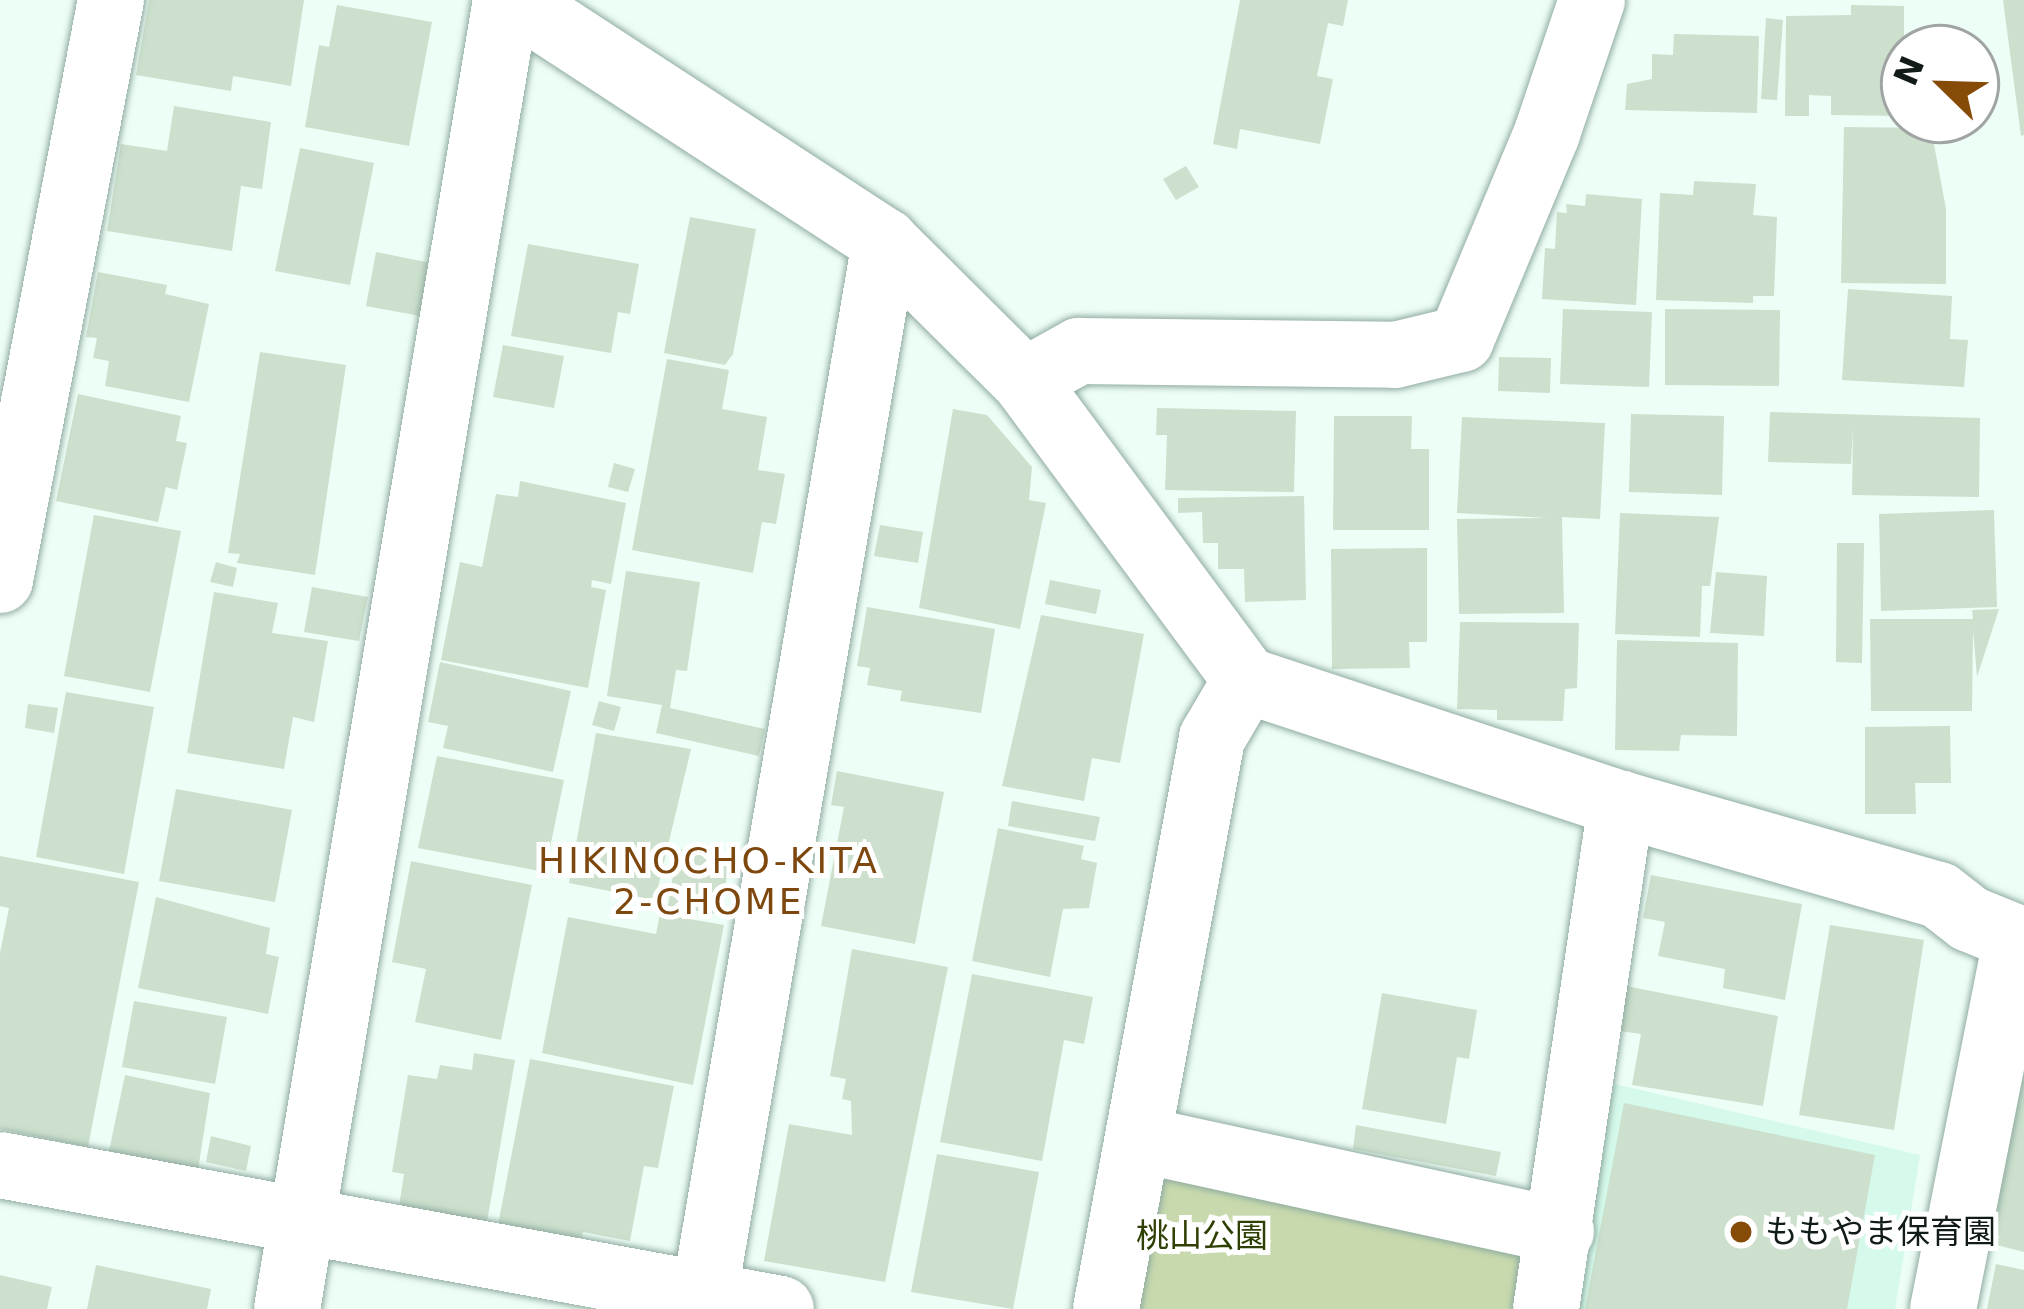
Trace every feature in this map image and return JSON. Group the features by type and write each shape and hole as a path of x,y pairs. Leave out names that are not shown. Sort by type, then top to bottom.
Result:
{"street":[{"path":"0,580 111,0"},
{"path":"287,1309 510,0 885,242 1025,381 1246,680 1622,804 1939,895 2021,945 1943,1309"},
{"path":"1025,381 1079,351 1395,355 1461,339 1592,0"},
{"path":"704,1299 885,242"},
{"path":"1106,1309 1212,738 1246,680"},
{"path":"1546,1309 1622,804"},
{"path":"1138,1139 1561,1231"},
{"path":"0,1165 704,1299 781,1309"}],"shaded area":[{"name":"ももやま保育園","path":"1602,1081 1920,1155 1895,1309 1560,1309"}],"green space":[{"name":"桃山公園","path":"1143,1149 1552,1237 1539,1309 1113,1309"}],"building":[{"path":"149,0 304,0 291,86 233,76 231,91 136,75"},
{"path":"1240,0 1348,0 1343,26 1328,23 1317,76 1333,79 1320,144 1240,129 1237,149 1213,144"},
{"path":"2003,0 2024,0 2021,136"},
{"path":"337,5 432,22 409,146 305,127 319,45 329,47"},
{"path":"1851,5 1904,6 1904,24 1880,24 1880,116 1831,115 1831,96 1809,95 1809,116 1785,116 1786,16 1851,15"},
{"path":"1766,18 1783,20 1777,100 1761,99"},
{"path":"1674,34 1759,36 1757,113 1625,110 1627,84 1652,79 1652,54 1673,55"},
{"path":"174,106 271,122 262,189 241,186 232,251 107,231 121,144 167,151"},
{"path":"1844,127 1880,127 1880,144 1934,144 1946,209 1946,284 1841,283"},
{"path":"300,148 374,163 350,285 275,271"},
{"path":"1186,166 1199,187 1176,200 1163,179"},
{"path":"1694,181 1756,184 1753,215 1777,217 1774,296 1753,296 1753,303 1656,300 1660,193 1693,195"},
{"path":"1586,194 1642,199 1636,305 1542,299 1545,248 1555,249 1557,212 1567,213 1566,204 1585,206"},
{"path":"690,217 756,229 733,354 725,365 664,353"},
{"path":"528,244 639,264 630,314 618,312 611,353 511,336"},
{"path":"376,252 431,263 420,316 366,306"},
{"path":"98,272 167,285 165,294 209,304 189,402 105,386 109,361 93,358 97,338 86,337"},
{"path":"1848,289 1952,296 1950,339 1968,340 1964,387 1842,380"},
{"path":"1563,309 1652,312 1649,387 1560,384"},
{"path":"1665,309 1780,310 1779,386 1665,385"},
{"path":"503,345 564,356 554,408 493,397"},
{"path":"260,352 346,365 315,575 237,563 240,554 228,553"},
{"path":"1499,357 1551,358 1550,393 1498,391"},
{"path":"667,359 729,370 722,409 767,417 758,470 785,474 776,524 762,522 753,573 632,550"},
{"path":"78,394 181,416 176,441 187,443 177,490 166,487 158,522 56,501"},
{"path":"1157,408 1296,411 1294,492 1165,490 1167,435 1156,435"},
{"path":"953,409 987,415 1032,467 1029,500 1046,503 1020,629 919,608"},
{"path":"1770,412 1980,418 1979,497 1852,495 1853,428 1851,464 1768,462"},
{"path":"1631,414 1724,416 1722,495 1629,492"},
{"path":"1334,416 1412,416 1411,449 1429,449 1429,530 1333,530"},
{"path":"1462,417 1605,423 1600,519 1562,517 1564,613 1459,614 1457,519 1547,518 1457,513"},
{"path":"614,463 635,469 628,492 608,487"},
{"path":"520,481 626,503 611,584 592,580 591,587 606,590 588,688 441,660 460,562 482,567 496,494 518,497"},
{"path":"1304,496 1306,600 1245,602 1244,569 1218,569 1218,543 1203,543 1202,512 1178,513 1178,498"},
{"path":"1994,510 1997,607 1881,611 1879,514"},
{"path":"1620,513 1719,517 1710,586 1702,586 1700,637 1615,634"},
{"path":"94,515 181,531 150,692 64,676"},
{"path":"880,525 923,532 918,563 874,556"},
{"path":"1837,543 1864,543 1862,663 1836,662"},
{"path":"1427,548 1427,642 1409,642 1410,668 1332,669 1331,549"},
{"path":"216,562 237,568 233,587 210,582"},
{"path":"626,571 700,582 687,671 676,670 670,708 765,729 759,756 656,733 662,705 607,696"},
{"path":"1716,572 1767,576 1764,636 1710,633"},
{"path":"1050,580 1101,590 1096,614 1045,604"},
{"path":"312,587 368,597 359,641 304,632"},
{"path":"214,592 278,603 272,633 328,641 314,722 293,717 284,769 187,753"},
{"path":"867,607 995,629 981,713 900,701 902,691 867,685 870,668 857,666"},
{"path":"1999,609 1977,677 1973,630 1972,711 1871,711 1870,619 1973,619 1972,610"},
{"path":"1041,615 1144,634 1120,763 1092,758 1084,801 1002,786"},
{"path":"1460,622 1579,623 1577,688 1565,689 1563,721 1497,720 1497,710 1457,709"},
{"path":"1617,640 1738,643 1737,736 1681,735 1679,751 1615,750"},
{"path":"440,662 571,691 553,772 443,748 448,726 428,722"},
{"path":"66,692 154,707 124,874 36,857"},
{"path":"599,701 621,707 614,731 592,725"},
{"path":"28,704 58,708 54,733 25,728"},
{"path":"1950,726 1951,783 1915,783 1916,814 1865,814 1865,727"},
{"path":"596,733 691,749 655,900 569,883"},
{"path":"437,756 564,780 545,872 418,848"},
{"path":"837,771 944,792 915,944 821,926 844,807 831,805"},
{"path":"176,789 292,810 275,902 159,881"},
{"path":"1012,801 1100,817 1095,841 1008,826"},
{"path":"998,828 1084,846 1081,859 1097,863 1089,908 1063,909 1050,977 972,961"},
{"path":"677,849 730,856 721,915 668,906"},
{"path":"0,856 139,882 88,1147 0,1129 0,953 9,908 0,906"},
{"path":"411,861 532,885 501,1040 415,1022 426,969 392,962"},
{"path":"1651,875 1802,904 1785,1000 1723,988 1725,969 1658,956 1665,922 1643,918"},
{"path":"156,897 270,928 266,954 279,957 268,1014 138,988"},
{"path":"660,914 724,925 693,1085 542,1053 568,917 656,934"},
{"path":"1830,925 1924,940 1894,1130 1799,1115"},
{"path":"852,949 948,967 885,1282 764,1261 789,1124 852,1135 851,1101 842,1099 846,1079 830,1076"},
{"path":"972,974 1093,997 1084,1044 1064,1040 1042,1161 940,1142"},
{"path":"1626,986 1778,1016 1763,1106 1632,1085 1641,1034 1620,1031"},
{"path":"1382,993 1477,1010 1469,1059 1457,1057 1446,1124 1362,1109"},
{"path":"134,1001 227,1017 215,1084 122,1067"},
{"path":"474,1053 515,1060 487,1222 399,1207 404,1174 392,1172 408,1075 437,1079 440,1065 472,1070"},
{"path":"530,1059 674,1086 658,1168 644,1166 630,1241 583,1232 580,1245 497,1230"},
{"path":"2024,1070 2024,1252 1989,1243"},
{"path":"125,1075 210,1093 198,1170 109,1151"},
{"name":"ももやま保育園","path":"1624,1103 1875,1155 1847,1309 1585,1309"},
{"path":"1356,1125 1501,1152 1496,1176 1353,1149"},
{"path":"211,1136 251,1146 246,1171 206,1162"},
{"path":"937,1154 1039,1172 1013,1309 911,1292"},
{"path":"1996,1264 2024,1270 2024,1309 1987,1309"},
{"path":"96,1265 211,1289 207,1309 87,1309"},
{"path":"0,1275 52,1287 47,1309 0,1309"}],"place":[{"name":"ももやま保育園","path":"1741,1232"}],"district":[{"name":"HIKINOCHO-KITA 2-CHOME","path":"709,880"}]}
